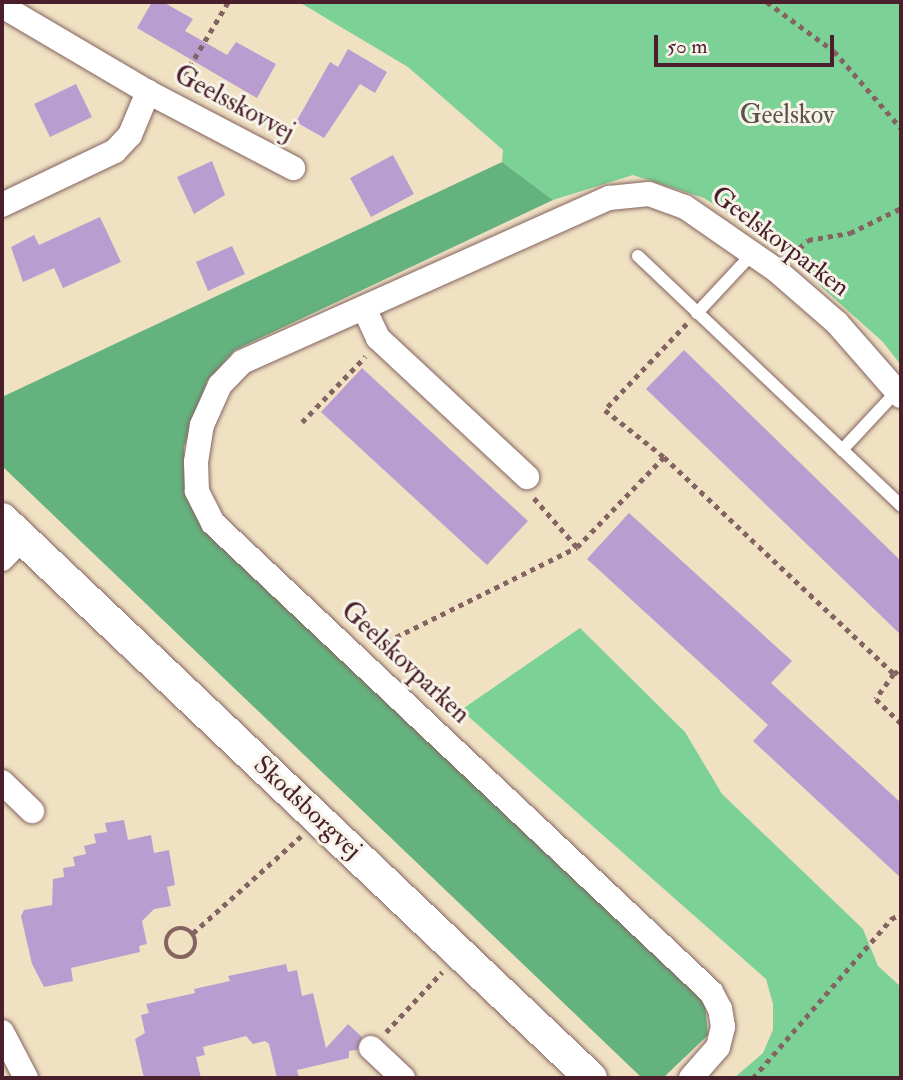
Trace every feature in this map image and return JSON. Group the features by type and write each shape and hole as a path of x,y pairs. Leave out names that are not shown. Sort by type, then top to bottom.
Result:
{"street":[{"name":"Geelsskovvej","path":"2,6 158,98 293,169"},
{"name":"Geelsskovvej","path":"2,205 115,151 158,98"},
{"name":"Geelskovparken","path":"691,1078 718,1047 723,1027 720,1009 710,992 213,523 197,491 196,462 202,425 220,385 242,362 609,198 649,194 685,207 776,270 837,323 899,394"},
{"path":"364,308 379,338 527,477"},
{"name":"Skodsborgvej","path":"8,539 319,819 591,1078"},
{"path":"2,782 32,811"},
{"path":"2,1032 26,1078"},
{"path":"371,1048 403,1078"}],"lane":[{"path":"697,313 752,253"},
{"path":"638,256 901,506"},
{"path":"842,450 899,394"}],"path":[{"path":"158,98 228,2"},
{"path":"767,2 834,51 901,128"},
{"path":"776,270 808,240 850,233 901,208"},
{"path":"697,313 605,410 664,457 894,674"},
{"path":"356,657 577,547 664,457"},
{"path":"901,668 876,699 901,723"},
{"path":"193,933 232,902 319,819"},
{"path":"753,1078 891,919 901,914"},
{"path":"183,927 193,933 197,945 191,955 180,958 169,953 166,941 172,930 183,927"},
{"path":"371,1048 460,953"}],"green space":[{"name":"Geelskov","path":"299,2 901,2 901,365 883,342 769,240 704,198 633,175 553,200 502,162 503,150 408,67"},
{"path":"502,162 553,200 235,350 207,381 184,447 185,491 705,1003 708,1035 663,1078 642,1078 2,466 2,397"},
{"path":"580,628 685,732 722,794 863,929 878,966 901,987 901,1078 734,1078 763,1053 773,1030 773,1004 766,979 461,710"}],"building":[{"path":"152,2 163,2 193,19 185,31 227,55 236,42 276,64 257,98 137,28"},
{"path":"348,49 387,72 375,93 360,84 324,138 296,122 330,62 338,67"},
{"path":"76,84 92,117 50,137 34,104"},
{"path":"393,155 414,194 371,217 350,178"},
{"path":"212,161 225,195 194,214 177,177"},
{"path":"100,217 121,262 63,288 54,268 23,282 11,247 34,235 39,245"},
{"path":"232,246 245,274 208,291 196,262"},
{"path":"684,350 901,561 901,635 646,389"},
{"path":"362,368 528,521 487,565 321,412"},
{"path":"629,513 792,661 771,683 901,803 901,878 753,741 768,725 587,559"},
{"path":"124,820 128,840 151,835 154,853 169,850 175,885 167,887 171,906 154,909 142,921 147,944 139,946 140,952 71,968 73,981 44,987 32,964 21,916 24,910 52,905 53,879 64,877 63,868 75,866 73,857 86,854 84,846 96,843 94,834 107,832 105,823"},
{"path":"286,964 288,972 297,970 302,996 313,993 326,1048 348,1024 362,1037 357,1050 349,1051 349,1058 297,1070 299,1078 277,1078 269,1044 265,1041 253,1044 246,1036 203,1047 205,1055 196,1057 201,1078 144,1078 135,1039 145,1033 141,1015 149,1013 146,1004 195,993 194,989 230,981 228,976"}]}
